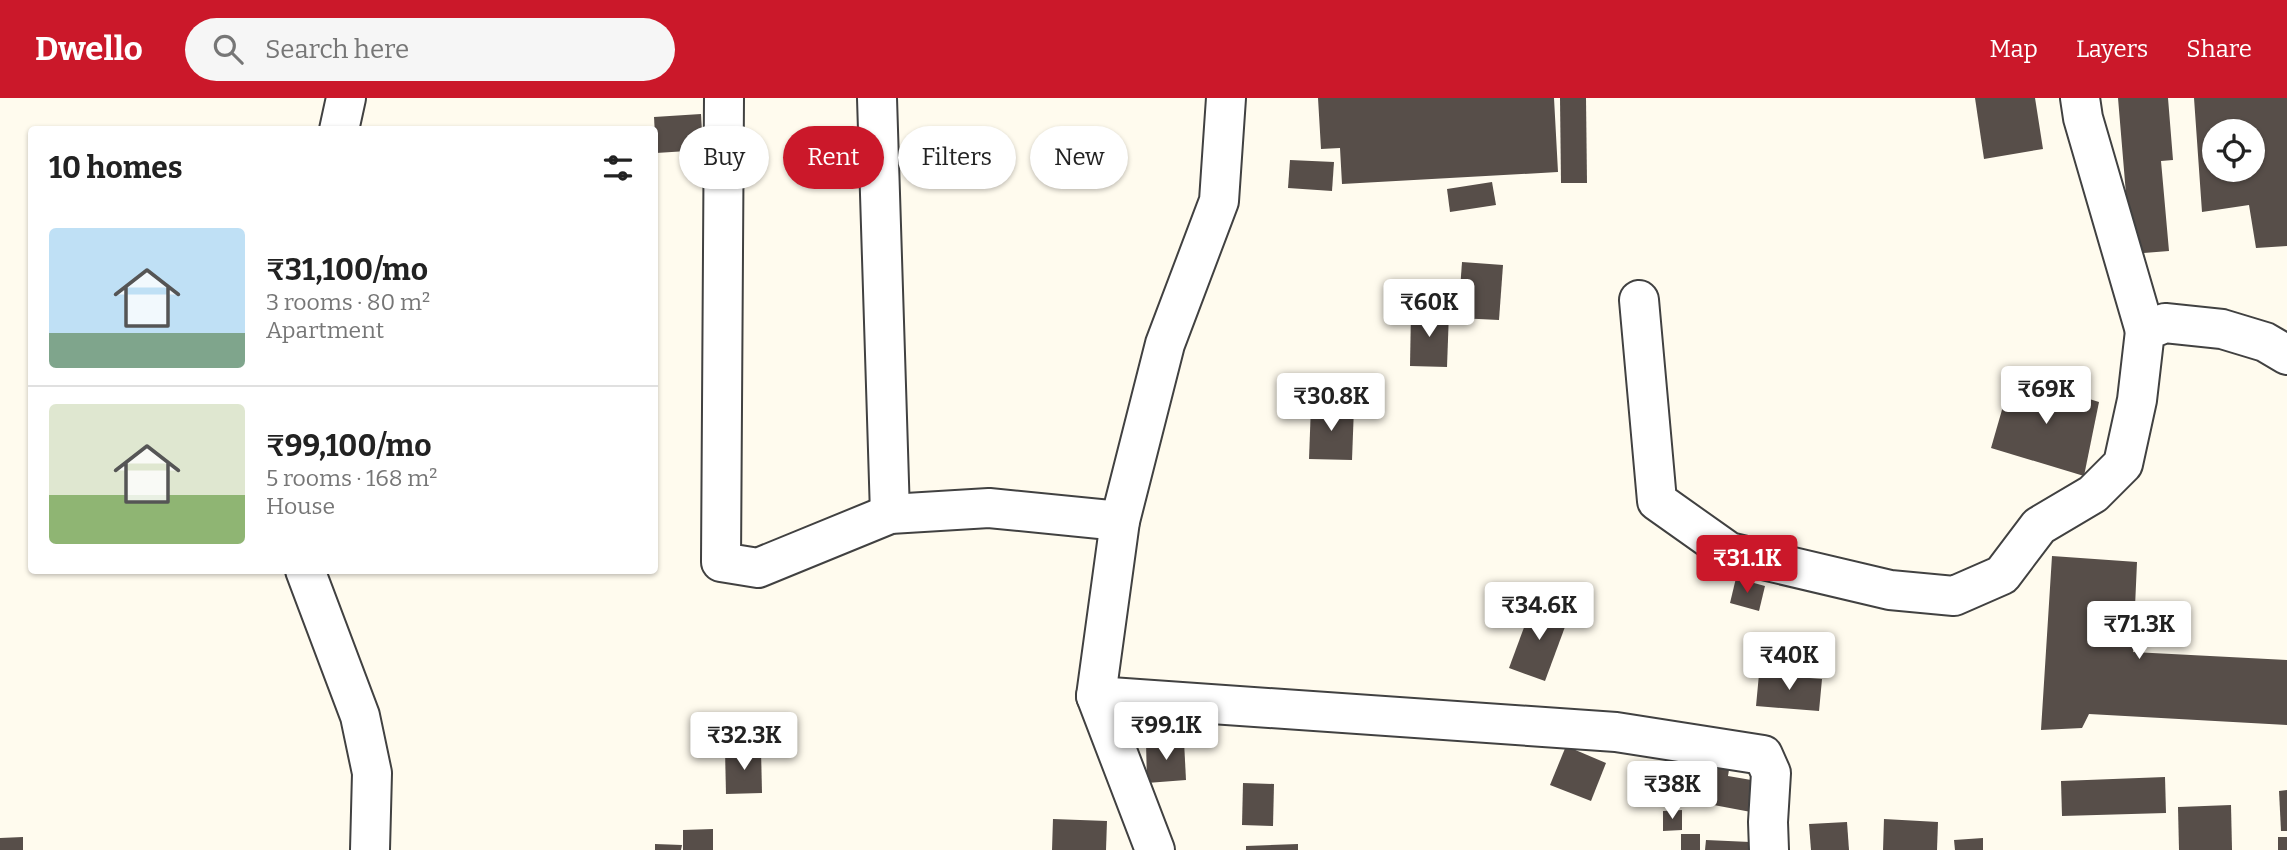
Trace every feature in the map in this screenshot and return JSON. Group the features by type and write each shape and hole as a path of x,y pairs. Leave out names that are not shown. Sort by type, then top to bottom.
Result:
{"street":[{"path":"340,126 346,98"},
{"path":"724,98 720,562 758,568 890,514 989,508 1120,521"},
{"path":"877,98 890,514"},
{"path":"1155,850 1096,695 1120,521 1165,344 1219,201 1226,98"},
{"path":"1639,300 1657,502 1729,552 1890,590 1954,596 2002,575 2039,526 2093,494 2123,464 2137,400 2145,331 2083,118 2080,98"},
{"path":"2145,331 2165,323 2222,329 2265,342 2287,355"},
{"path":"307,574 360,716 372,773 370,850"},
{"path":"1096,695 1616,733 1763,755 1771,773 1769,850"}],"building":[{"path":"1318,98 1554,98 1558,172 1342,184 1340,148 1321,149"},
{"path":"1560,98 1586,98 1587,183 1561,183"},
{"path":"1975,98 2035,98 2043,149 1984,159"},
{"path":"2118,98 2168,98 2173,160 2161,161 2169,251 2131,254"},
{"path":"2194,98 2287,98 2287,246 2256,248 2249,205 2202,212"},
{"path":"701,114 702,126 679,126 679,152 658,153 658,126 654,126 654,117"},
{"path":"1290,160 1334,162 1332,191 1288,188"},
{"path":"1492,182 1496,205 1450,212 1447,189"},
{"path":"1462,262 1503,265 1499,320 1458,318"},
{"path":"1411,311 1449,312 1447,367 1410,366"},
{"path":"2012,375 2099,402 2084,476 1991,448"},
{"path":"1311,405 1354,407 1352,460 1309,459"},
{"path":"2052,556 2137,562 2133,652 2287,660 2287,725 2089,714 2082,728 2041,730"},
{"path":"1736,578 1765,586 1759,611 1730,603"},
{"path":"1533,603 1569,616 1545,681 1509,668"},
{"path":"1759,674 1822,679 1819,711 1756,706"},
{"path":"1184,741 1186,780 1147,783 1146,742"},
{"path":"1566,746 1606,763 1591,801 1550,785"},
{"path":"761,749 762,793 726,794 725,750"},
{"path":"1696,752 1731,758 1728,776 1757,781 1751,812 1687,800"},
{"path":"2165,777 2166,813 2062,816 2061,781"},
{"path":"1243,783 1274,784 1273,826 1242,825"},
{"path":"2287,790 2287,831 2281,831 2279,791"},
{"path":"2231,805 2232,850 2179,850 2178,807"},
{"path":"1682,810 1682,830 1663,831 1663,811"},
{"path":"1053,819 1107,821 1106,850 1052,850"},
{"path":"1884,819 1938,822 1937,850 1883,850"},
{"path":"1847,822 1849,850 1811,850 1809,824"},
{"path":"713,829 713,850 683,850 683,830"},
{"path":"1681,834 1700,834 1700,850 1681,850"},
{"path":"23,837 23,850 0,850 0,838"},
{"path":"2278,837 2287,837 2287,850 2278,850"},
{"path":"1983,838 1983,850 1955,850 1954,840"},
{"path":"1706,840 1750,842 1750,850 1705,850"},
{"path":"655,844 682,845 681,850 655,850"},
{"path":"1298,844 1298,850 1246,850 1246,846"}]}
